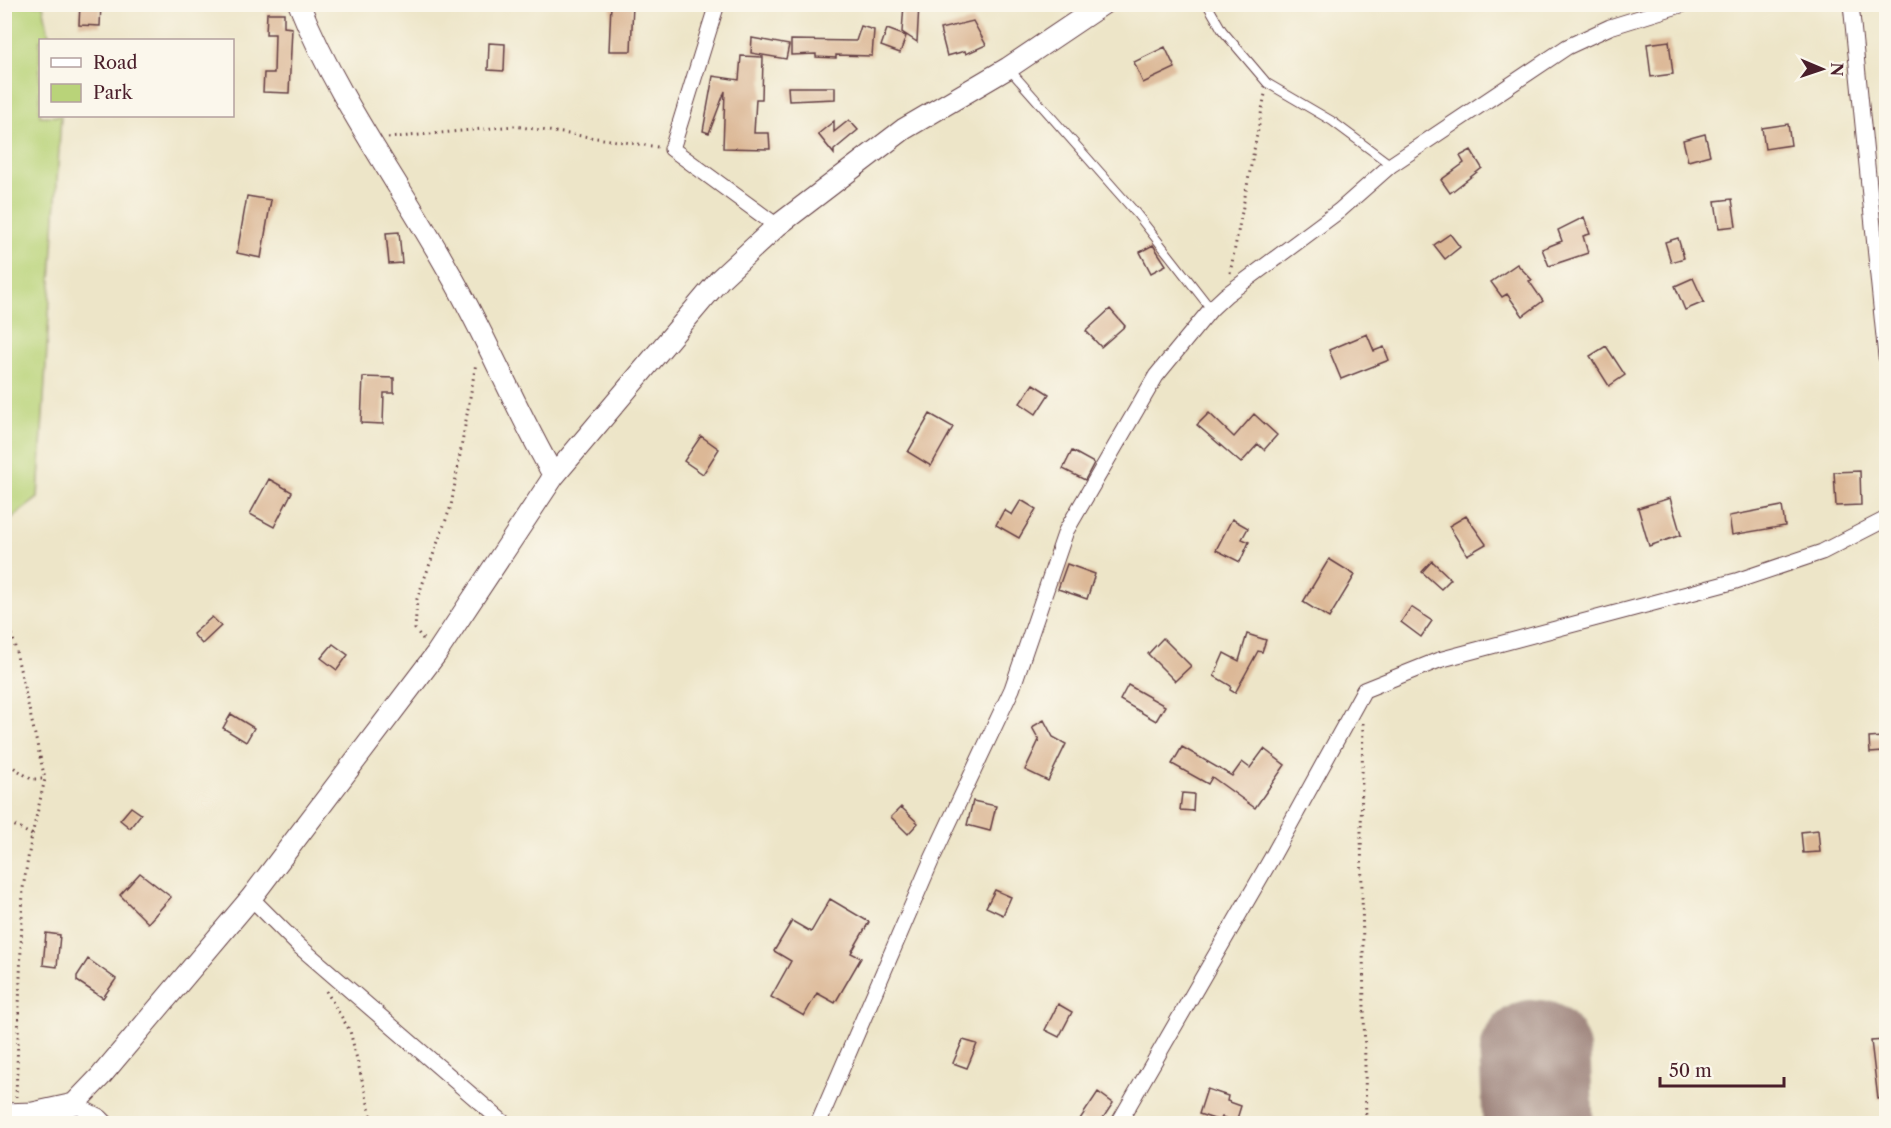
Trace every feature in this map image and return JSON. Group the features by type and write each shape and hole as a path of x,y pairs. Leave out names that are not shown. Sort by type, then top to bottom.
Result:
{"main road":[{"path":"299,4 330,73 482,329 535,443 554,476"},
{"path":"10,1114 74,1104 100,1077 251,898 436,654 554,476 720,279 777,226 904,129 1008,68 1103,4"}],"street":[{"path":"717,4 672,148 777,226"},
{"path":"818,1124 932,859 1012,689 1066,531 1156,376 1211,309 1226,295 1339,211 1391,165 1567,47 1610,27 1684,4"},
{"path":"1851,4 1887,357"},
{"path":"1118,1124 1271,859 1364,690 1439,660 1736,581 1822,552 1887,519"},
{"path":"251,898 298,946 506,1124"},
{"path":"74,1104 100,1121"}],"lane":[{"path":"1207,4 1222,30 1267,83 1332,121 1391,165"},
{"path":"1008,68 1136,213 1211,309"}],"path":[{"path":"1226,295 1267,83"},
{"path":"371,140 514,126 672,148"},
{"path":"436,654 415,629 417,599 452,506 482,329"},
{"path":"4,599 45,779 23,888 10,1114"},
{"path":"1364,690 1361,832 1366,1124"},
{"path":"4,760 31,779 45,779"},
{"path":"4,820 32,835"},
{"path":"321,984 350,1031 373,1124"}],"green space":[{"path":"5,4 43,5 50,39 39,39 39,117 61,117 38,498 5,523"}],"building":[{"path":"80,4 101,4 100,26 79,25"},
{"path":"611,4 633,4 631,51 609,51"},
{"path":"904,4 919,4 917,42 902,32"},
{"path":"267,13 284,13 284,27 292,28 289,93 263,92 264,73 274,73 275,34 266,34"},
{"path":"973,21 986,45 966,54 965,51 947,56 940,29"},
{"path":"861,26 874,30 872,56 836,55 836,58 816,57 816,54 791,55 791,40 856,41"},
{"path":"887,29 906,36 900,53 881,46"},
{"path":"752,38 789,45 786,59 751,53"},
{"path":"1669,41 1673,74 1651,77 1647,44"},
{"path":"489,43 505,44 504,71 488,70"},
{"path":"1165,47 1175,68 1143,83 1134,62"},
{"path":"741,56 763,57 762,99 756,99 754,133 769,133 770,149 723,148 725,91 709,133 703,131 713,76 739,80"},
{"path":"788,87 835,87 835,99 789,101"},
{"path":"849,120 858,130 834,150 834,154 818,134 834,121 834,132"},
{"path":"1788,124 1791,145 1765,149 1762,128"},
{"path":"1705,134 1710,155 1688,161 1683,140"},
{"path":"1471,150 1482,168 1450,193 1441,180 1464,163 1460,156"},
{"path":"247,196 271,200 261,258 237,253"},
{"path":"1732,199 1736,226 1719,228 1715,201"},
{"path":"1584,217 1590,234 1583,236 1588,253 1549,266 1542,249 1562,241 1558,230"},
{"path":"399,232 402,263 389,264 386,233"},
{"path":"1450,234 1460,247 1445,259 1434,245"},
{"path":"1678,238 1684,258 1671,262 1665,242"},
{"path":"1153,245 1166,265 1151,273 1140,252"},
{"path":"1517,264 1532,280 1529,281 1543,301 1523,316 1507,294 1502,297 1491,282"},
{"path":"1693,278 1704,302 1685,310 1675,286"},
{"path":"1110,309 1125,326 1101,347 1086,331"},
{"path":"1367,334 1374,351 1384,347 1389,360 1341,379 1329,350"},
{"path":"1606,346 1625,375 1609,386 1590,356"},
{"path":"363,377 394,378 394,393 384,393 383,424 361,423"},
{"path":"1033,384 1049,394 1036,414 1020,403"},
{"path":"1209,413 1234,437 1254,414 1277,435 1264,450 1258,444 1241,463 1197,425"},
{"path":"930,414 953,427 931,466 908,452"},
{"path":"701,436 719,449 703,474 684,461"},
{"path":"1072,451 1094,463 1085,480 1063,469"},
{"path":"1860,471 1861,505 1836,506 1834,472"},
{"path":"269,479 292,492 274,527 250,514"},
{"path":"1670,498 1681,535 1649,546 1638,508"},
{"path":"1021,500 1036,509 1019,538 996,525 1004,510 1012,515"},
{"path":"1782,506 1785,526 1732,535 1729,516"},
{"path":"1466,516 1486,544 1467,555 1449,526"},
{"path":"1232,519 1248,528 1242,539 1249,542 1240,562 1216,550"},
{"path":"1329,559 1355,575 1329,618 1303,602"},
{"path":"1432,561 1451,579 1441,589 1422,572"},
{"path":"1067,564 1095,574 1087,599 1058,589"},
{"path":"1411,607 1432,621 1421,637 1401,622"},
{"path":"212,617 221,626 202,644 193,634"},
{"path":"1247,634 1266,640 1262,652 1258,651 1235,693 1230,690 1231,686 1214,676 1224,653 1239,661"},
{"path":"1163,638 1191,666 1175,681 1148,654"},
{"path":"333,644 348,655 337,670 321,658"},
{"path":"1128,685 1165,706 1156,721 1120,700"},
{"path":"231,714 254,728 246,742 223,728"},
{"path":"1044,720 1053,737 1066,744 1048,781 1025,770 1039,740 1032,727"},
{"path":"1882,737 1883,752 1870,753 1869,738"},
{"path":"1182,747 1232,776 1242,762 1250,768 1264,749 1285,765 1255,808 1212,777 1208,784 1172,764"},
{"path":"1182,793 1194,794 1193,811 1180,810"},
{"path":"973,801 996,806 990,831 967,825"},
{"path":"131,807 141,814 130,828 120,820"},
{"path":"901,807 918,823 908,834 891,817"},
{"path":"1818,830 1820,852 1803,853 1801,832"},
{"path":"140,873 171,897 148,923 120,895"},
{"path":"995,890 1011,897 1003,915 986,907"},
{"path":"830,899 869,922 851,953 861,958 835,1003 817,993 804,1016 771,997 791,961 774,951 792,921 811,932"},
{"path":"46,933 60,935 57,967 43,965"},
{"path":"88,959 116,979 103,998 77,981 77,976"},
{"path":"1058,1004 1072,1012 1059,1037 1045,1030"},
{"path":"963,1040 977,1044 967,1068 953,1063"},
{"path":"1885,1040 1887,1098 1878,1099 1871,1041"},
{"path":"1207,1089 1228,1096 1227,1101 1241,1106 1236,1122 1222,1117 1220,1121 1199,1114"},
{"path":"1098,1092 1113,1103 1099,1124 1087,1124 1080,1119"}],"runway":[{"path":"1535,1055 1538,1124"}]}
